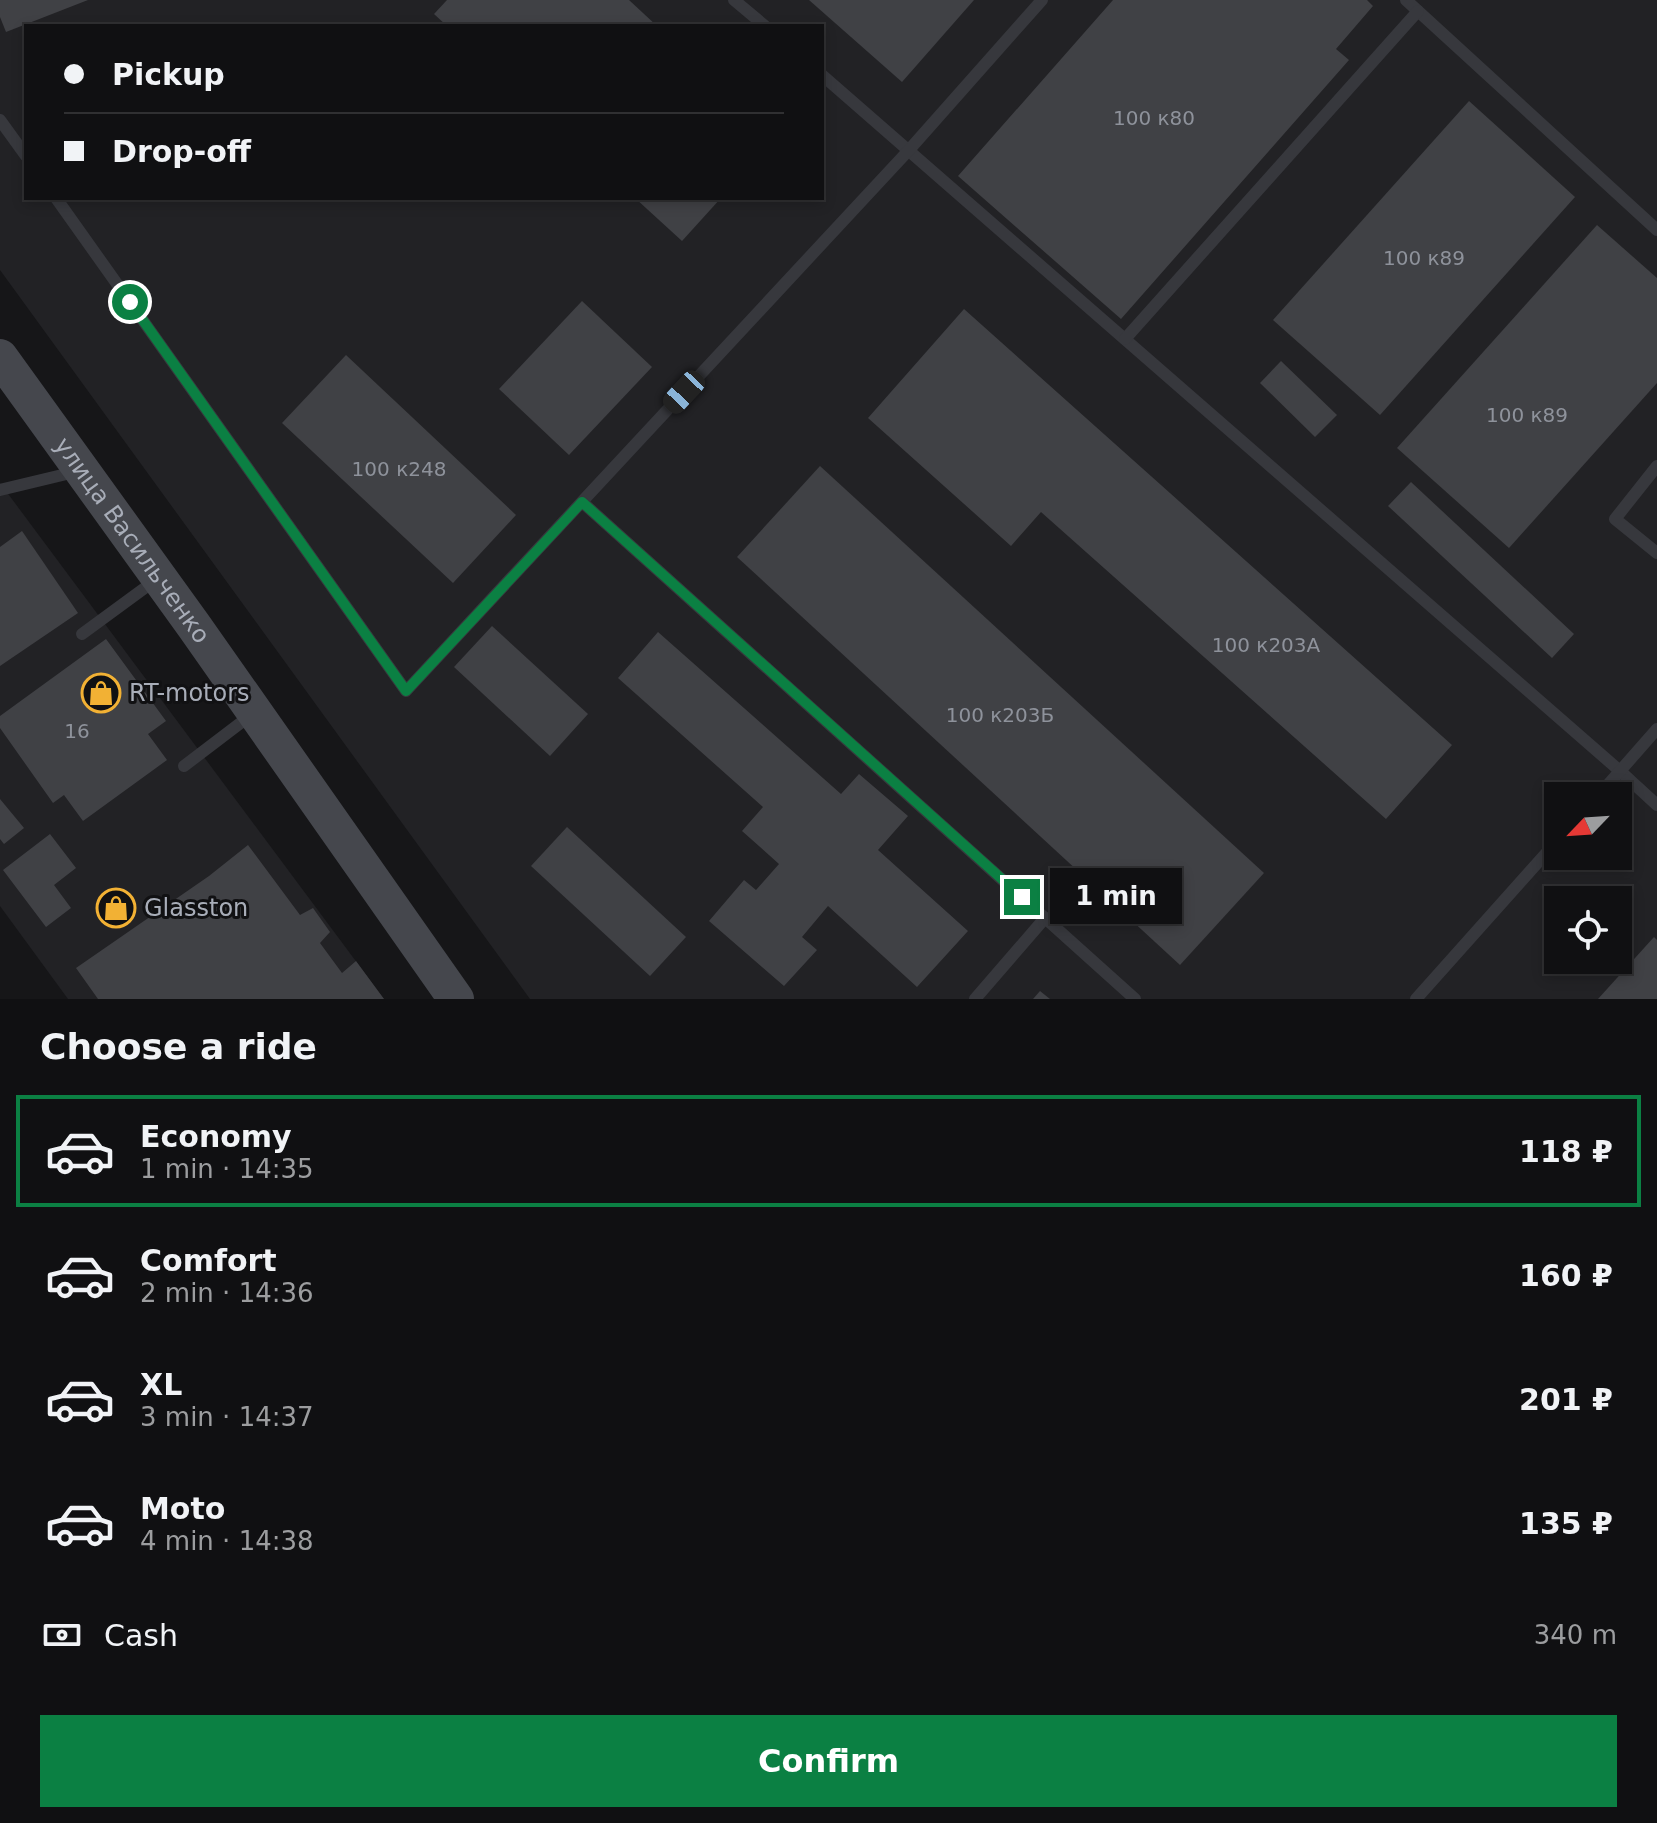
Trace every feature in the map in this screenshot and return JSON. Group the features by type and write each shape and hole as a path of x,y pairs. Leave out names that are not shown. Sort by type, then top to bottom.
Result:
{"main road":[{"name":"улица Васильченко","path":"0,357 456,999"}],"lane":[{"path":"734,0 763,24"},
{"path":"57,200 406,691 909,150 1042,0"},
{"path":"1406,0 1657,230"},
{"path":"1125,339 1418,11"},
{"path":"824,77 1657,805"},
{"path":"0,120 24,153"},
{"path":"1657,466 1615,519 1657,553"},
{"path":"0,490 82,470"},
{"path":"582,502 1135,999"},
{"path":"82,634 159,577"},
{"path":"184,766 255,712"},
{"path":"1610,782 1657,729"},
{"path":"1416,999 1544,856"},
{"path":"975,999 1045,918"}],"shaded area":[{"path":"0,0 1657,0 1657,999 530,999 0,270"},
{"path":"0,483 384,999 68,999 0,906"}],"building":[{"path":"0,0 88,0 6,32 0,17"},
{"path":"447,0 629,0 655,24 445,24 434,14"},
{"path":"809,0 974,0 902,82"},
{"path":"1113,0 1367,0 1373,6 1336,49 1349,60 1121,319 958,176"},
{"path":"1469,101 1575,197 1380,415 1273,320"},
{"path":"637,200 719,200 682,241"},
{"path":"1597,225 1657,278 1657,383 1509,548 1397,448"},
{"path":"582,301 652,367 569,455 499,389"},
{"path":"964,309 1452,745 1386,819 1041,512 1011,546 868,418"},
{"path":"346,355 516,515 453,583 282,423"},
{"path":"1281,361 1337,415 1315,437 1260,383"},
{"path":"820,466 1264,873 1180,965 737,557"},
{"path":"1411,482 1574,634 1552,658 1388,506"},
{"path":"22,531 78,613 0,666 0,547"},
{"path":"492,626 588,714 550,756 454,667"},
{"path":"658,632 841,794 859,774 908,816 878,850 968,931 917,987 828,906 802,937 817,950 784,986 709,921 744,880 756,890 779,864 742,831 763,807 618,678"},
{"path":"106,639 166,721 148,734 167,760 83,821 64,795 53,803 0,728 0,716"},
{"path":"0,799 24,828 4,844 0,839"},
{"path":"567,827 686,937 650,976 531,866"},
{"path":"50,834 76,868 54,885 71,908 46,927 3,870"},
{"path":"248,845 300,915 313,908 330,932 320,943 342,973 356,961 384,999 98,999 76,968 209,876"},
{"path":"1654,937 1657,940 1657,999 1598,999 1621,974 1632,974 1632,961"},
{"path":"1040,991 1050,999 1033,999"}],"place":[{"name":"RT-motors","path":"101,693"},
{"name":"Glasston","path":"116,908"}],"route":[{"path":"130,302 406,691 582,502 1022,897"}]}
